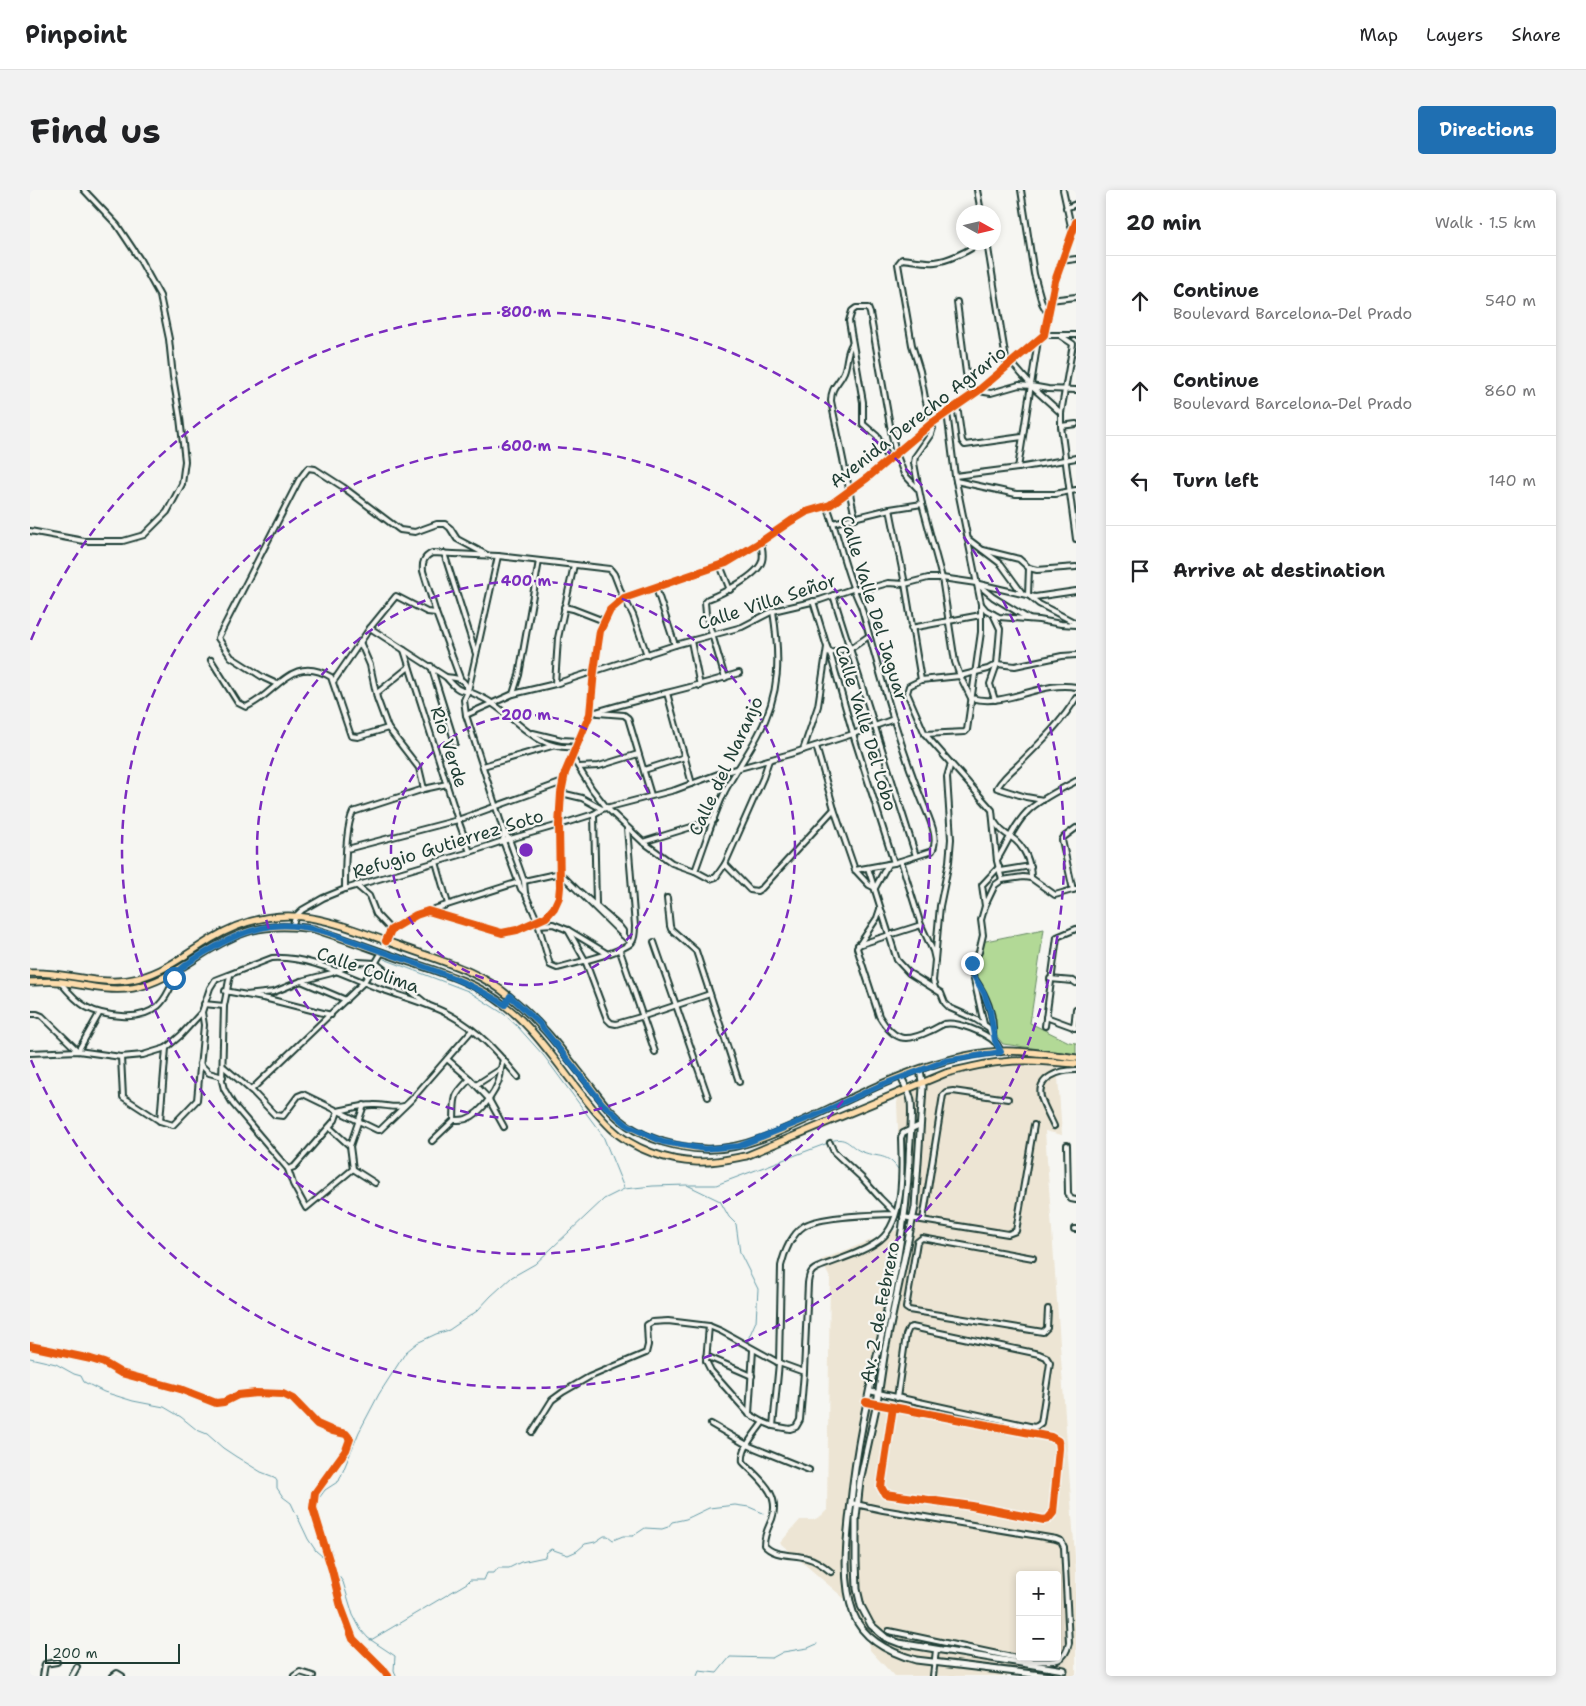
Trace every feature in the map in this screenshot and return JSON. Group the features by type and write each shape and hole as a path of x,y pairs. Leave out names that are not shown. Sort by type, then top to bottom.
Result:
{"main road":[{"path":"30,973 60,974 95,981 125,981 160,970 229,929 250,922 274,916 296,916 334,924 459,967 496,986 510,996 539,1023 603,1104 628,1126 663,1142 705,1149 739,1146 814,1116 901,1077 945,1061 1001,1052 1076,1058"},
{"path":"30,982 60,982 113,989 134,988 169,975 219,944 251,930 274,926 314,929 476,987 505,1005 531,1030 612,1129 642,1148 681,1160 714,1162 746,1156 907,1089 946,1074 978,1065 1038,1061 1076,1064"},
{"path":"505,1005 510,996"},
{"name":"Av. 2 de Febrero","path":"920,1070 923,1083 912,1218 885,1350 877,1403 860,1481 856,1518 857,1589 861,1606 871,1625 886,1638 899,1643 1064,1673"},
{"name":"Av. 2 de Febrero","path":"901,1077 911,1100 908,1186 888,1300 868,1391 852,1479 847,1560 848,1589 854,1616 875,1641 895,1654 916,1660 1050,1676"}],"street":[{"path":"30,531 84,541 123,541 144,535 167,512 182,484 185,461 180,418 169,339 160,296 139,258 117,225 84,190"},
{"path":"977,190 980,205"},
{"path":"1021,190 1034,274 1042,303 1049,315"},
{"path":"1063,190 1072,231"},
{"path":"1066,208 1076,204"},
{"path":"1076,222 1050,300 1044,336 1076,335"},
{"path":"968,250 943,261 902,259 898,264 912,345 933,430 915,458 914,463 922,504 942,578 955,662 972,698 982,701 1054,686 1076,686"},
{"path":"988,250 1009,364 1061,414"},
{"path":"1062,261 1076,259"},
{"path":"1050,300 1076,297"},
{"path":"957,302 966,373 972,395"},
{"path":"888,460 876,436 863,424 863,402 849,322 852,311 856,308 868,308 870,313 896,453 904,474 919,490"},
{"name":"Avenida Derecho Agrario","path":"428,911 502,933 537,923 554,908 559,897 559,825 563,782 576,747 593,713 594,671 600,630 610,610 624,598 720,565 737,557 806,512 826,506 850,491 932,423 978,391 1044,336"},
{"path":"1060,336 1073,344 1061,414 1061,426 1076,539"},
{"path":"1018,468 1038,340"},
{"path":"852,344 847,353 844,372 833,388 831,401 854,518"},
{"path":"1069,371 1076,370"},
{"path":"978,391 991,393 1019,385 1076,390"},
{"path":"957,405 962,441 965,445 1022,437"},
{"path":"925,734 965,732 967,730 981,632 981,604 955,476 947,412"},
{"path":"1061,426 1076,424"},
{"path":"955,476 1076,458"},
{"path":"277,684 231,657 218,638 299,480 308,468 315,469 343,487 400,530 416,532 437,524 444,524 450,528 457,539 487,556"},
{"path":"956,481 1016,494 1055,494 1076,490"},
{"path":"833,523 922,504"},
{"name":"Calle Valle Del Jaguar","path":"826,506 833,523 852,589 861,606 894,719"},
{"path":"890,510 921,680"},
{"path":"968,539 1001,564 1022,593"},
{"path":"725,678 705,607 706,602 708,599 730,590 761,565 763,556 761,541"},
{"path":"983,550 1019,559 1029,568 1037,570 1076,567"},
{"path":"468,690 467,684 460,678 423,571 422,564 426,556 432,553 498,556 610,569 633,615 647,655"},
{"path":"444,553 476,655"},
{"path":"498,556 468,690 464,700 466,715 504,832 509,839 524,881 525,893 552,967 557,968 620,950 634,939 635,926 627,828"},
{"path":"513,694 519,675 539,561"},
{"path":"555,684 558,638 574,565"},
{"path":"720,565 730,590"},
{"path":"1028,595 1029,568"},
{"name":"Calle Villa Señor","path":"466,715 513,694 555,684 675,645 742,627 773,611 852,589 867,589 888,584 905,584 928,578 942,578 976,583 1028,595"},
{"path":"976,583 993,597 1029,619"},
{"path":"656,588 675,645"},
{"path":"1028,595 1035,597 1076,591"},
{"path":"833,595 916,856 894,863 855,870"},
{"path":"1028,595 1039,604 1076,624"},
{"path":"333,682 370,628 396,596 427,612 436,613"},
{"name":"Calle Valle Del Lobo","path":"813,601 894,863"},
{"path":"981,604 992,614 1010,619 1076,624"},
{"path":"564,607 604,622"},
{"name":"Calle del Naranjo","path":"695,870 725,792 759,734 775,691 779,659 773,611"},
{"path":"992,614 1000,629 997,664 990,684 994,700"},
{"path":"911,628 981,615"},
{"path":"370,628 446,677 454,687 462,691 468,690 492,703 542,742 565,748 576,747"},
{"path":"830,653 850,648 869,636"},
{"path":"691,641 700,686"},
{"path":"360,642 370,664 378,702 388,728 419,768 424,790"},
{"path":"803,750 819,699 826,647"},
{"name":"Rio Verde","path":"404,650 470,852"},
{"path":"1002,880 997,861 992,810 925,734 907,692 910,686 921,680 960,676 997,664 1015,666 1062,656 1076,655"},
{"path":"211,660 238,703 246,707 256,703 287,675 312,668 331,677 351,736 358,737 388,728"},
{"path":"430,666 455,743"},
{"path":"377,693 409,667"},
{"path":"593,713 700,686 739,673"},
{"path":"446,677 460,678"},
{"name":"Calle del Naranjo","path":"667,693 692,784"},
{"path":"1043,800 997,788 1008,773 1047,735 1067,712 1076,698"},
{"path":"593,713 624,715 628,718 651,795"},
{"name":"Calle Valle Del Lobo","path":"894,719 909,768 933,831 934,847 932,851 916,856"},
{"name":"Refugio Gutierrez Soto","path":"296,916 302,910 322,898 356,885 559,825 594,814 602,809 675,790 738,768 875,727 894,719"},
{"path":"530,733 562,740 580,741"},
{"path":"483,766 552,746"},
{"path":"816,746 834,809 855,870 869,885 875,888"},
{"path":"579,767 599,766 638,754"},
{"path":"572,757 592,789 607,808 642,842 672,863 695,870 710,879 713,879 725,864 769,760"},
{"path":"644,770 685,757"},
{"path":"936,990 933,981 940,906 949,862 951,839 947,777 951,763"},
{"path":"997,861 1028,810 1076,781"},
{"path":"347,849 458,820 563,782"},
{"path":"345,889 347,849 352,814 356,810 447,784"},
{"path":"561,793 582,798 602,809"},
{"path":"725,864 750,890 756,892 762,888 834,809"},
{"path":"594,814 596,904"},
{"path":"642,842 714,820"},
{"path":"992,820 1025,853 1031,866 1031,878"},
{"path":"984,1024 972,963 979,952 983,935 981,920 985,906 995,885 1002,880 1023,877 1031,878 1055,895 1074,889 1062,840 1064,836 1076,828"},
{"path":"504,832 503,840 521,889 525,893"},
{"path":"900,861 921,925 935,960"},
{"path":"436,862 448,904"},
{"path":"875,888 888,864"},
{"path":"985,906 982,885 1000,869 1031,866"},
{"path":"868,868 888,937 897,960 909,973 941,993 945,1003 950,1008 990,1028 1001,1052"},
{"path":"524,881 560,873 631,943"},
{"path":"386,941 391,930 416,915 519,882"},
{"path":"356,885 369,896 376,914 391,930"},
{"path":"574,888 596,904 622,929 623,935"},
{"path":"667,898 670,926 696,951 739,1082"},
{"path":"880,909 877,918 858,946 858,952 879,1016 884,1024 894,1034 906,1039 912,1039 941,1025 951,1024 974,1030 995,1041"},
{"path":"292,926 296,916"},
{"path":"537,923 553,924 568,930 606,954"},
{"path":"858,946 921,925"},
{"path":"1045,1026 1057,937 1076,929"},
{"path":"568,930 585,960 606,1019 611,1023 616,1024 644,1016 710,994"},
{"path":"654,942 708,1096"},
{"path":"620,950 655,1052"},
{"path":"251,1090 364,982 382,952"},
{"name":"Calle Colima","path":"30,1053 78,1051 122,1057 143,1055 166,1048 202,1012 210,988 215,980 272,958 281,958 338,970 450,1015 486,1041 518,1077"},
{"path":"246,995 274,992 358,962 376,963 432,1008"},
{"path":"60,982 73,997 99,1014 131,1017 146,1014 159,1005 180,969"},
{"path":"230,975 225,991 223,1077 224,1089 233,1104 288,1169 293,1184 306,1208 353,1169"},
{"path":"973,975 984,993 990,1010 992,1034"},
{"path":"1050,979 1075,982"},
{"path":"302,981 346,1000"},
{"path":"225,991 331,1015"},
{"path":"204,1004 224,1006"},
{"path":"1046,1017 1075,1028 1076,1009"},
{"path":"122,1057 123,1098 160,1122 174,1124 183,1112 197,1100 204,1025 202,1012"},
{"path":"30,1014 42,1016 78,1051 99,1014"},
{"path":"224,1066 251,1090 274,1116 283,1116 300,1094 380,1130 472,1030"},
{"path":"160,1122 166,1048"},
{"path":"446,1059 470,1079 488,1098 504,1128"},
{"path":"432,1141 454,1120 465,1120 478,1112 495,1090 499,1081 503,1059"},
{"path":"200,1064 209,1073 223,1077"},
{"path":"476,1085 501,1069"},
{"path":"1054,1126 1040,1095 1042,1084 1051,1074 1076,1070"},
{"path":"454,1120 454,1099 458,1091 470,1079"},
{"path":"923,1220 943,1095 953,1090 1008,1099"},
{"path":"338,1111 364,1105 376,1104 399,1107 405,1105"},
{"path":"364,1105 350,1146 353,1169 375,1184"},
{"path":"288,1169 294,1168 330,1127 338,1111"},
{"path":"708,1326 706,1361 711,1371 749,1414 773,1426 790,1429 796,1427 798,1424 804,1372 810,1274 812,1270 854,1254 880,1240 888,1231 896,1215 899,1196 902,1169 901,1138 903,1133 920,1125"},
{"path":"903,1217 1008,1234 1016,1231 1034,1125"},
{"path":"330,1127 350,1146"},
{"path":"773,1426 782,1266 785,1253 796,1233 806,1225 827,1220 894,1213 894,1210 885,1204 862,1178 834,1152 830,1143"},
{"path":"1067,1145 1068,1193 1071,1199 1076,1200"},
{"path":"1069,1170 1076,1171"},
{"path":"1033,1258 922,1238 916,1242 906,1308 1043,1332 1047,1328 1048,1309"},
{"path":"888,1300 896,1302"},
{"path":"532,1432 552,1400 563,1392 589,1377 646,1353 648,1345 647,1326 652,1322 668,1321 708,1326 721,1331 778,1363 804,1372"},
{"path":"868,1391 896,1398 1038,1426 1041,1423 1050,1363 1046,1356 1039,1354 912,1327 909,1328 906,1335 896,1398"},
{"path":"30,1346 91,1359 121,1374 180,1389 216,1403 224,1402 238,1395 283,1394 293,1399 317,1424 346,1434 350,1439 346,1450 315,1493 313,1508 352,1639 388,1676"},
{"path":"749,1414 753,1350"},
{"path":"706,1356 752,1376"},
{"path":"866,1402 1051,1437 1058,1441 1060,1449 1053,1513 1044,1520 972,1506 885,1494 880,1486 893,1408"},
{"path":"762,1422 747,1445 743,1454 743,1462 769,1489 774,1501 772,1517 765,1532 764,1545 768,1550 774,1552 808,1558 820,1563 831,1572"},
{"path":"711,1424 747,1445 809,1470"},
{"path":"850,1503 1056,1538 1061,1541 1064,1548 1069,1643 1067,1654 1061,1660 1031,1661 889,1631"},
{"path":"933,1676 936,1650"},
{"path":"44,1676 45,1664 57,1662"},
{"path":"72,1676 77,1666"},
{"path":"113,1676 118,1673 122,1676"},
{"path":"294,1676 300,1674 312,1676"}],"shaded area":[{"path":"1002,1062 1057,1062 1062,1135 1045,1131 1076,1571 1076,1676 894,1676 869,1649 867,1630 854,1607 780,1543 800,1520 813,1520 827,1510 830,1278 821,1260 902,1228 897,1103 899,1093 954,1070"}],"green space":[{"path":"1044,929 1030,1023 1069,1042 1076,1043 1076,1054 1003,1044 994,1033 990,1010 973,975 973,963 981,942"}],"waterway":[{"path":"384,959 468,991 504,1014 518,1027 544,1056 603,1136 624,1188"},
{"path":"831,1141 845,1141 863,1152 886,1158 898,1169"},
{"path":"689,1185 716,1185 828,1143"},
{"path":"333,1568 332,1553 321,1524 317,1501 325,1490 339,1481 359,1432 379,1394 406,1352 417,1343 449,1330 477,1311 512,1277 535,1264 604,1199 624,1189 687,1185 720,1201 729,1217 736,1224 740,1253 758,1289 756,1321 749,1337 749,1344"},
{"path":"30,1358 56,1364 81,1376 84,1382 104,1392 133,1401 164,1407 181,1417 197,1430 207,1434 235,1456 261,1472 274,1477 277,1481 277,1488 283,1497 291,1503 308,1539 316,1551 328,1561"},
{"path":"371,1640 470,1580 484,1580 487,1573 494,1573 498,1568 509,1568 521,1562 545,1557 546,1553 551,1549 568,1555 577,1551 585,1544 595,1542 604,1536 608,1536 613,1540 623,1536 633,1536 645,1528 662,1529 668,1527 672,1522 686,1519 709,1508 735,1505 749,1507 763,1513"},
{"path":"333,1568 343,1582 353,1615 361,1630 368,1638 395,1656 394,1670 396,1676"},
{"path":"697,1676 699,1671 717,1673 730,1657 772,1658 783,1652 808,1648 817,1644"}],"cycle path":[{"path":"386,941 391,930 416,915 428,911 502,933 517,930 546,917 554,908 559,897 559,825 561,793 565,773 590,714 600,631 610,610 624,598 726,563 806,512 830,505 867,478 932,423 978,391 1044,335 1055,281 1076,222"},
{"path":"30,1346 91,1359 104,1363 121,1373 180,1389 216,1403 224,1402 238,1395 256,1393 283,1394 293,1399 317,1424 346,1434 350,1439 346,1450 315,1493 313,1508 341,1607 353,1639 388,1676"},
{"path":"866,1402 1051,1437 1058,1441 1059,1449 1053,1513 1048,1519 1044,1520 972,1506 885,1494 881,1487 893,1407"}],"route":[{"path":"174,978 180,969 219,944 251,930 274,926 292,926 314,929 346,939 451,976 476,987 505,1005 510,996 539,1023 603,1104 628,1126 663,1142 686,1147 720,1149 739,1146 780,1130 881,1085 945,1061 1001,1052 992,1034 993,1027 990,1010 984,993 973,975 972,963"}]}
